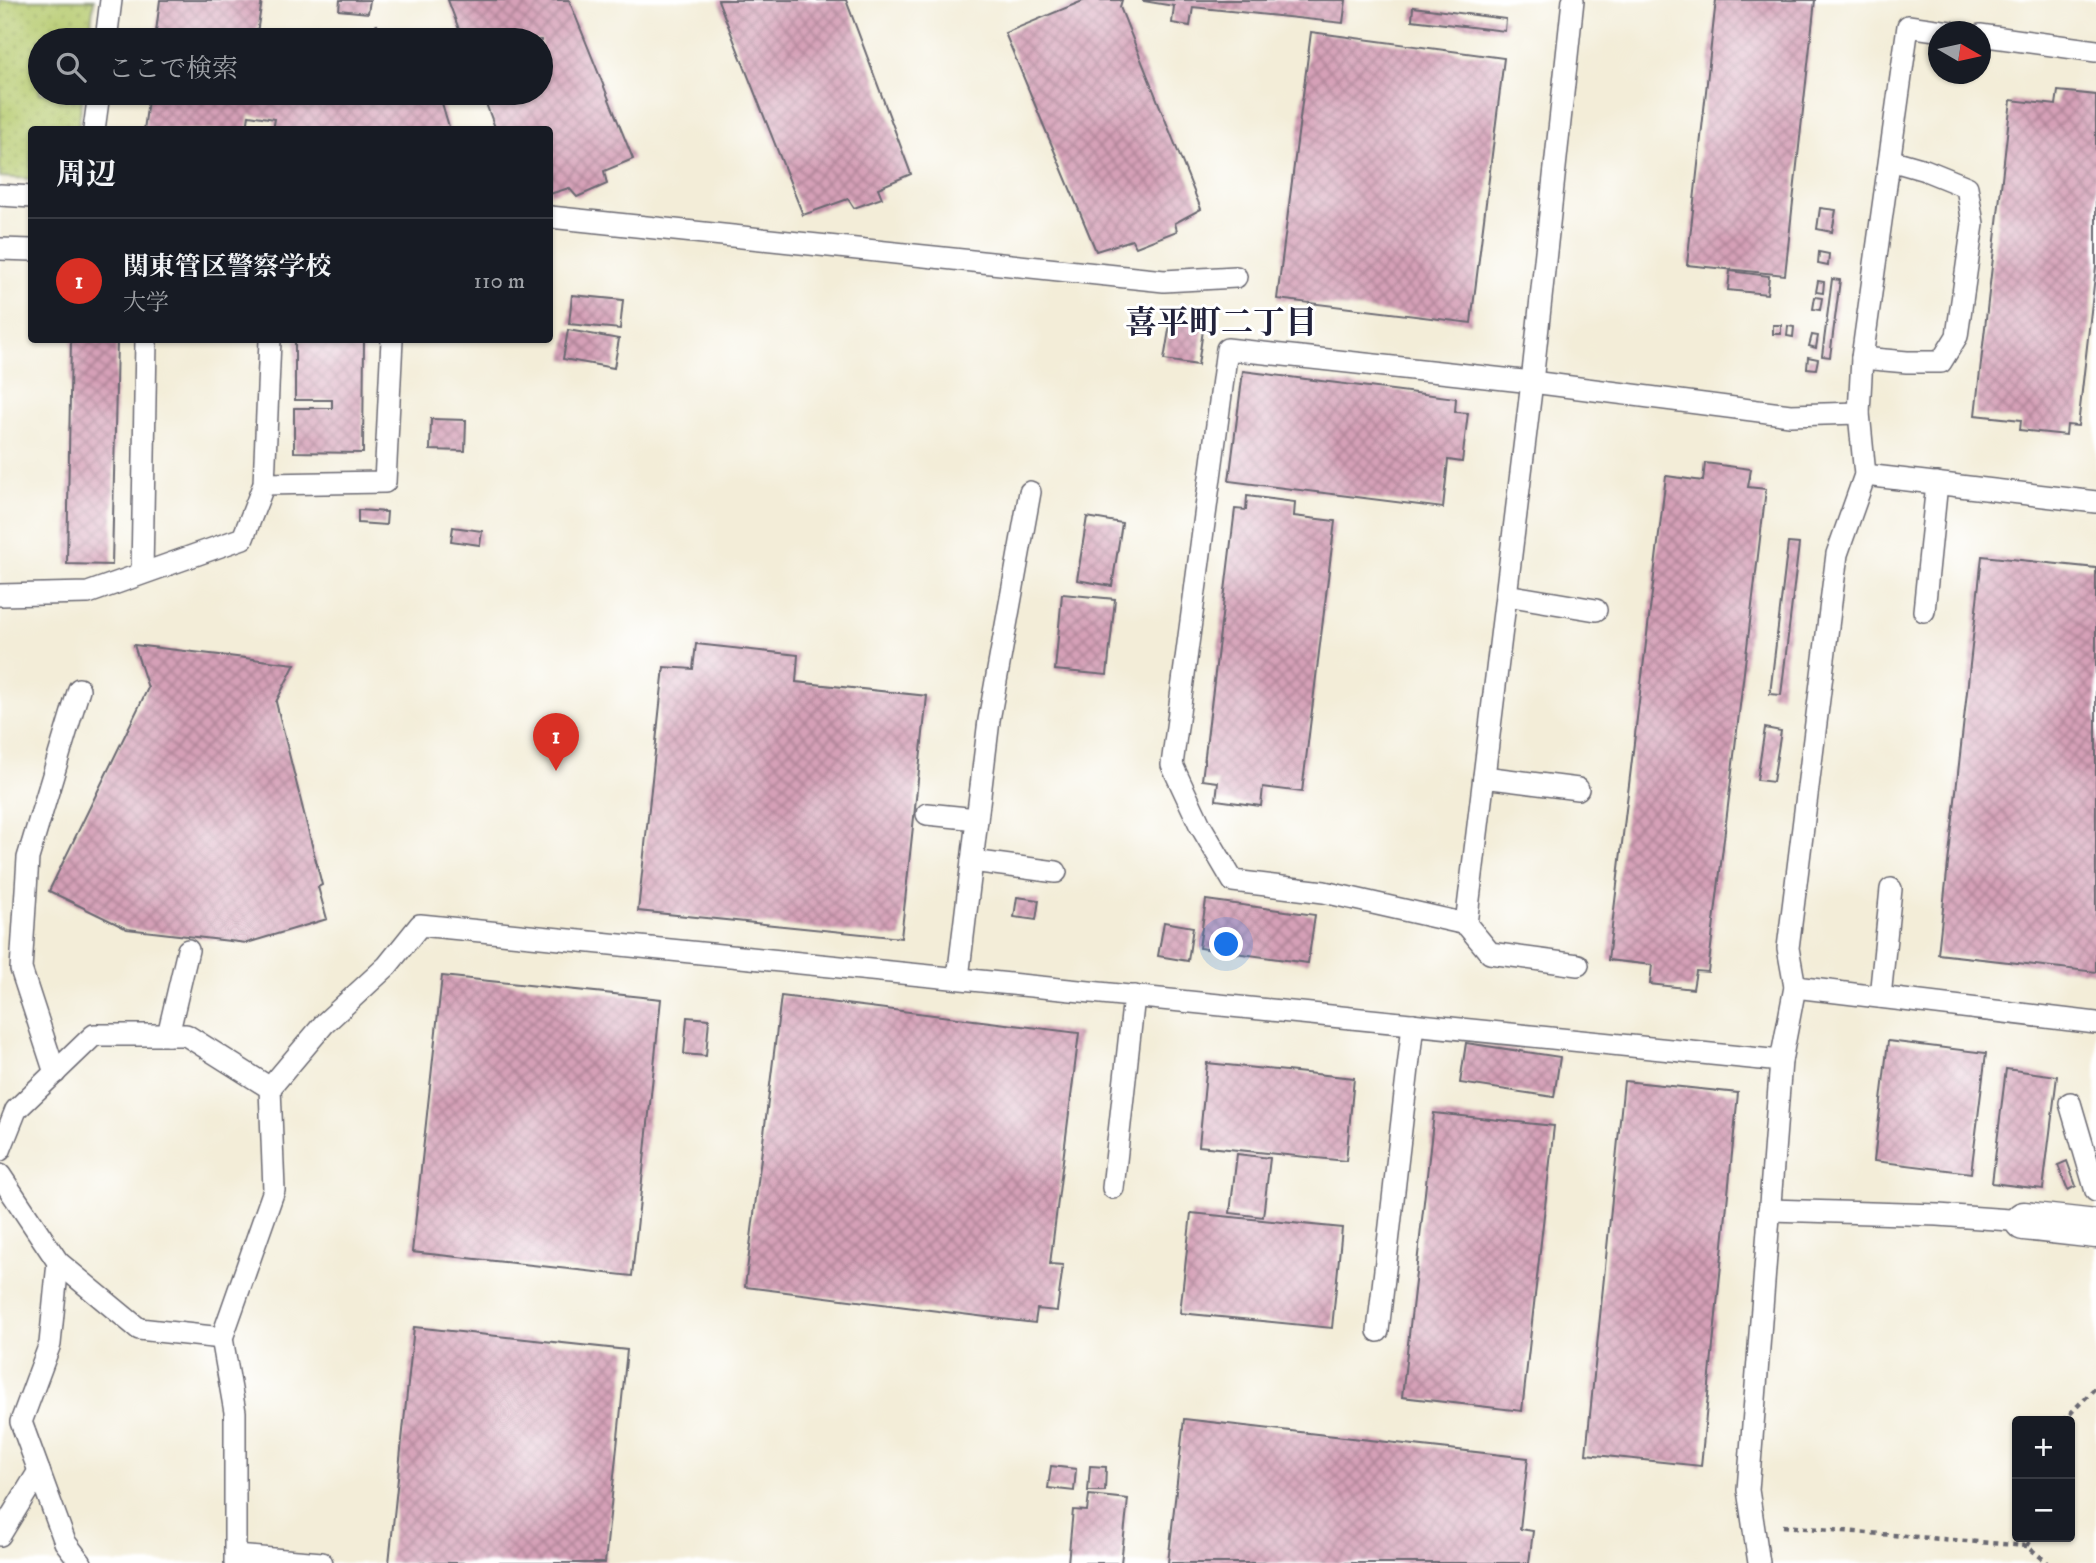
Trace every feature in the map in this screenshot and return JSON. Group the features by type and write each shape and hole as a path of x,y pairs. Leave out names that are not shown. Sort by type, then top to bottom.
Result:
{"street":[{"path":"2024,1221 2096,1229"}],"lane":[{"path":"108,28 111,0"},
{"path":"1466,924 1532,382 1573,0"},
{"path":"1759,1563 1748,1490 1781,1061 1795,987 1788,948 1837,554 1865,475 1859,413 1862,358 1908,26 1928,29"},
{"path":"1991,37 2096,51"},
{"path":"95,126 97,105"},
{"path":"1862,358 1941,362 1957,336 1973,224 1967,187 1925,170 1890,160"},
{"path":"0,195 28,197"},
{"path":"553,217 1164,281 1236,277"},
{"path":"0,250 28,250"},
{"path":"142,573 146,343"},
{"path":"0,595 88,593 243,538 264,484 270,343"},
{"path":"264,484 385,482 392,343"},
{"path":"1578,965 1490,953 1466,924 1324,892 1233,881 1200,825 1172,765 1227,349 1532,382 1790,415 1859,413"},
{"path":"1865,475 2096,502"},
{"path":"1924,611 1937,483"},
{"path":"958,978 989,720 1030,492"},
{"path":"1506,595 1596,610"},
{"path":"55,1073 21,969 28,858 79,689"},
{"path":"1484,777 1578,789"},
{"path":"927,814 977,819"},
{"path":"972,861 1056,872"},
{"path":"1880,997 1891,889"},
{"path":"323,1563 236,1559 235,1412 222,1338 274,1190 270,1088 324,1024 387,966 420,925 1781,1061"},
{"path":"168,1035 188,950"},
{"path":"1795,987 2096,1023"},
{"path":"1113,1188 1133,996"},
{"path":"1378,1331 1413,1024"},
{"path":"0,1150 16,1110 94,1035 186,1035 270,1088"},
{"path":"2070,1102 2096,1191"},
{"path":"0,1175 58,1262 139,1329 222,1338"},
{"path":"1769,1210 1938,1215 2024,1221"},
{"path":"58,1262 50,1344 21,1422 65,1542 81,1563"},
{"path":"0,1535 39,1471"}],"path":[{"path":"2068,1416 2096,1387"},
{"path":"1753,1523 2027,1546 2048,1563"},
{"path":"2027,1546 2030,1542"}],"green space":[{"path":"0,0 94,0 90,28 28,28 28,105 81,105 78,126 28,126 28,179 0,177"}],"building":[{"path":"160,0 262,0 258,28 156,28"},
{"path":"340,0 370,0 368,13 339,10"},
{"path":"448,0 569,0 633,159 604,171 607,184 577,197 569,188 553,193 553,126 494,126 487,105 553,105 553,28 458,28"},
{"path":"718,0 846,0 911,174 878,188 882,198 854,208 848,199 803,215"},
{"path":"1085,0 1122,0 1120,7 1201,209 1175,223 1177,231 1136,247 1132,240 1096,251 1005,33"},
{"path":"1143,0 1346,0 1343,23 1193,7 1190,26 1172,23 1174,6"},
{"path":"1716,0 1815,0 1785,275 1687,265"},
{"path":"1413,7 1506,19 1505,31 1412,20"},
{"path":"1311,32 1504,58 1471,323 1277,299"},
{"path":"2058,91 2096,95 2096,267 2078,426 2067,425 2066,435 2020,430 2021,420 1975,415 2011,100 2056,105"},
{"path":"147,105 443,105 449,126 274,126 275,119 249,115 248,126 145,126"},
{"path":"1820,208 1836,210 1832,232 1817,229"},
{"path":"1819,252 1829,254 1828,266 1818,264"},
{"path":"1730,271 1769,276 1767,294 1728,290"},
{"path":"1832,279 1840,280 1830,357 1822,356"},
{"path":"1818,281 1824,282 1823,293 1816,292"},
{"path":"572,295 623,300 620,329 569,324"},
{"path":"1815,297 1822,298 1820,310 1813,309"},
{"path":"1171,318 1204,323 1198,365 1164,360"},
{"path":"1773,325 1781,325 1781,334 1773,334"},
{"path":"1788,326 1794,327 1793,337 1787,336"},
{"path":"568,330 619,339 614,368 563,359"},
{"path":"1812,335 1818,336 1816,348 1809,346"},
{"path":"71,343 117,343 112,565 67,564"},
{"path":"295,343 364,343 363,453 294,452 294,408 332,408 332,400 295,400"},
{"path":"1808,357 1818,359 1816,369 1807,368"},
{"path":"1243,371 1456,398 1455,412 1468,413 1462,462 1448,460 1443,508 1229,481"},
{"path":"431,419 466,420 465,451 430,450"},
{"path":"1705,463 1751,469 1748,487 1766,489 1708,972 1696,971 1693,989 1650,984 1652,965 1608,960 1666,476 1703,481"},
{"path":"1247,496 1295,502 1294,516 1335,521 1302,792 1263,787 1261,806 1216,800 1218,782 1202,780 1235,509 1246,510"},
{"path":"358,510 387,512 386,525 358,523"},
{"path":"1087,517 1122,523 1112,586 1077,580"},
{"path":"453,527 482,531 480,545 451,541"},
{"path":"1788,543 1799,544 1781,695 1770,694"},
{"path":"1982,556 2096,568 2096,972 1938,954"},
{"path":"1062,594 1115,599 1107,675 1055,670"},
{"path":"696,644 798,655 796,682 927,696 901,938 638,911 664,667 693,669"},
{"path":"134,645 295,664 276,702 322,885 318,887 327,919 247,943 127,929 49,891 148,688"},
{"path":"1765,728 1781,731 1773,782 1757,780"},
{"path":"1017,897 1039,900 1036,920 1014,917"},
{"path":"1206,900 1315,915 1308,963 1199,948"},
{"path":"1164,922 1193,927 1188,961 1158,956"},
{"path":"442,976 661,999 632,1276 412,1252"},
{"path":"781,996 1079,1033 1050,1264 1063,1265 1057,1311 1037,1309 1035,1323 745,1287"},
{"path":"687,1017 709,1019 706,1056 684,1054"},
{"path":"1888,1041 1986,1053 1971,1173 1874,1161"},
{"path":"1466,1043 1560,1057 1554,1097 1460,1083"},
{"path":"1207,1063 1354,1078 1346,1161 1199,1146"},
{"path":"2006,1069 2057,1076 2043,1189 1992,1183"},
{"path":"1624,1081 1738,1093 1701,1466 1586,1454"},
{"path":"1434,1113 1554,1126 1522,1411 1402,1397"},
{"path":"1237,1154 1270,1158 1263,1217 1230,1213"},
{"path":"2067,1161 2076,1186 2068,1190 2058,1165"},
{"path":"1191,1213 1342,1228 1332,1328 1180,1313"},
{"path":"414,1327 627,1350 605,1563 389,1563"},
{"path":"1184,1419 1528,1458 1520,1529 1533,1531 1529,1563 1168,1563"},
{"path":"1051,1466 1076,1469 1074,1491 1048,1488"},
{"path":"1090,1466 1106,1467 1105,1491 1088,1491"},
{"path":"1089,1495 1128,1499 1121,1563 1068,1563 1073,1510 1087,1511"}],"place":[{"name":"関東管区警察学校","path":"556,771"}],"district":[{"name":"喜平町二丁目","path":"1221,322"}]}
